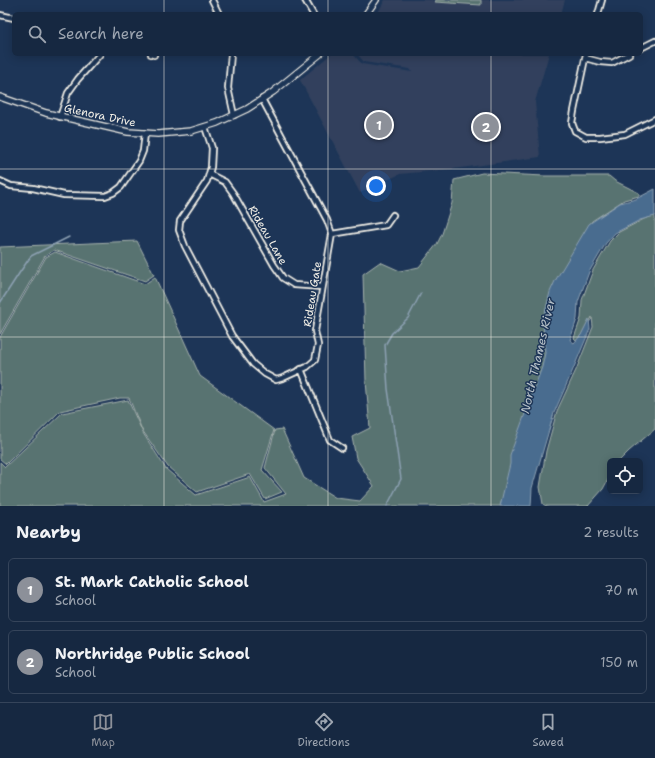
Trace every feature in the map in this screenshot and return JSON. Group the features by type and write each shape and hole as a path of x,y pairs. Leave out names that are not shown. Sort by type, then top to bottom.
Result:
{"street":[{"path":"212,0 219,12"},
{"path":"305,0 312,12"},
{"path":"367,12 376,0"},
{"path":"599,12 602,0"},
{"path":"0,15 12,18"},
{"path":"643,47 655,41"},
{"path":"60,117 68,93 98,56"},
{"path":"231,56 228,88 234,115"},
{"name":"Glenora Drive","path":"0,97 60,117 128,132 158,134 190,131 216,123 247,109 273,92 318,56"},
{"path":"625,56 612,63 600,62 585,56 572,123 575,132 586,136 600,137 625,134 655,119"},
{"path":"262,99 327,220 332,234 386,225 393,215"},
{"name":"Rideau Gate","path":"205,127 212,148 211,167 207,181 180,221 179,230 185,246 232,336 253,364 265,374 276,380 307,367 315,360 318,346 315,332 332,234"},
{"path":"0,181 11,186 33,188 64,195 105,196 113,193 121,187 139,161 143,151 145,134"},
{"name":"Rideau Lane","path":"209,174 225,182 233,193 283,278 294,285 322,288"},
{"path":"301,369 330,440 342,448"}],"shaded area":[{"path":"385,0 432,0 436,2 480,5 481,0 565,0 562,12 378,12"},
{"path":"329,56 355,56 362,64 412,72 410,69 364,62 359,56 548,56 535,102 540,157 453,169 400,174 360,193 300,80"},
{"name":"North Thames River","path":"655,189 655,216 640,220 615,233 606,243 589,272 578,302 577,319 570,340 574,343 581,335 589,319 590,329 554,413 532,488 531,506 500,506 510,464 510,455 542,367 545,353 543,321 550,292 555,281 589,224 620,203 636,199"}],"green space":[{"path":"436,0 481,0 481,5 435,2"},
{"path":"482,173 544,176 609,176 615,181 639,193 639,196 624,200 592,221 558,279 547,352 503,506 0,506 0,462 5,467 62,413 128,400 143,433 166,469 196,495 250,477 264,502 286,494 265,468 275,430 282,429 304,478 336,498 360,501 374,486 356,458 352,437 370,428 366,381 363,274 380,262 400,271 419,267 437,244 442,234 452,203 454,180"},
{"path":"655,215 655,429 622,458 607,458 607,482 603,489 588,506 546,506 543,504 540,487 546,451 557,411 576,370 593,327 592,317 584,333 577,341 574,338 581,318 582,300 593,270 610,241 619,232"},
{"path":"137,241 154,275 145,281 54,250 45,256 0,334 0,247"},
{"path":"55,252 145,284 155,277 200,376 274,430 262,470 282,492 265,499 250,474 197,492 168,467 142,430 129,398 120,398 60,411 6,464 0,459 0,337 46,257"}],"waterway":[{"path":"0,303 31,256 69,237"},
{"path":"387,506 401,479 388,389 385,345 392,333 408,318 421,293"}],"place":[{"name":"St. Mark Catholic School","path":"379,125"},
{"name":"Northridge Public School","path":"486,127"}]}
